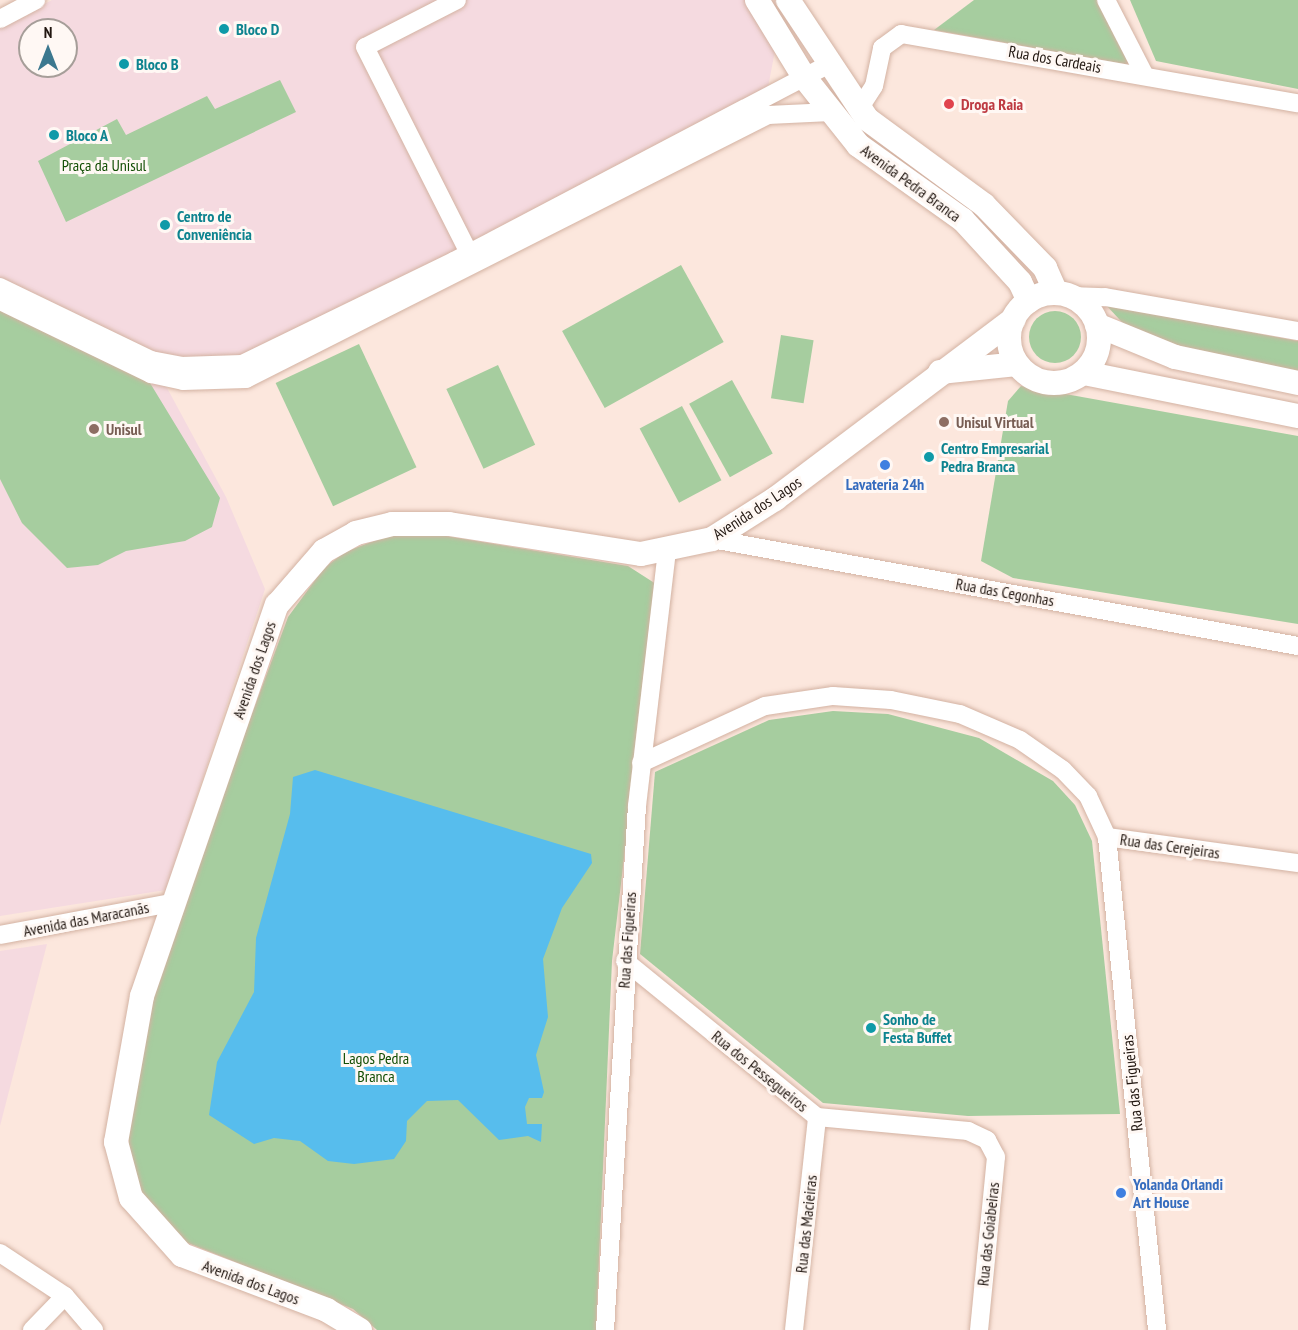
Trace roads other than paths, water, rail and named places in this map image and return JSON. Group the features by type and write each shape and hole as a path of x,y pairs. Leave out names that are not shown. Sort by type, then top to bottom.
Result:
{"main road":[{"name":"Avenida Pedra Branca","path":"757,0 804,77 831,112 874,159 963,220 1020,282 1022,310"},
{"name":"Avenida Pedra Branca","path":"788,0 859,109 882,133 984,205 1045,268 1063,295"},
{"path":"1017,364 1009,342 1022,310 1063,295 1097,325 1175,357 1298,384"},
{"name":"Avenida dos Lagos","path":"360,1330 327,1310 182,1255 131,1198 120,1169 120,1105 142,996 171,903 277,605 324,551 356,533 421,522 615,552 667,551 712,538 775,499 1022,310"},
{"path":"1084,373 1098,351 1097,325"},
{"path":"940,372 1017,364 1048,383 1084,373 1298,416"}],"street":[{"path":"0,19 36,0"},
{"path":"457,0 365,47 469,254"},
{"path":"1106,0 1145,76"},
{"name":"Rua dos Cardeais","path":"859,109 874,86 882,48 901,34 1298,103"},
{"path":"0,287 151,360 181,366 242,364 469,254 830,64"},
{"path":"0,302 151,374 183,381 246,379 768,115 831,112"},
{"path":"1063,295 1105,297 1298,331"},
{"name":"Rua das Cegonhas","path":"712,538 1298,646"},
{"name":"Rua das Figueiras","path":"605,1330 625,961 641,762 667,551"},
{"name":"Rua das Cerejeiras","path":"641,762 765,706 833,696 891,700 960,714 1020,740 1062,770 1092,801 1107,837 1298,863"},
{"name":"Rua das Figueiras","path":"1107,837 1157,1330"},
{"name":"Avenida das Maracanãs","path":"0,935 53,929 171,903"},
{"name":"Rua dos Pessegueiros","path":"625,961 817,1117 968,1131 987,1140"},
{"name":"Rua das Macieiras","path":"794,1330 817,1117"},
{"name":"Rua das Goiabeiras","path":"979,1330 996,1157 987,1140"},
{"path":"0,1253 65,1296 94,1330"},
{"path":"32,1330 65,1296"}],"water":[{"path":"315,770 591,854 592,863 562,908 543,959 548,1017 536,1055 544,1092 542,1098 529,1098 525,1107 527,1124 542,1124 541,1142 528,1136 499,1140 458,1100 427,1101 407,1121 406,1141 394,1159 354,1164 328,1161 300,1141 274,1138 254,1144 209,1115 217,1062 254,992 256,938 290,814 293,777"}],"place":[{"name":"Bloco D","path":"224,29"},
{"name":"Bloco B","path":"124,64"},
{"name":"Droga Raia","path":"949,104"},
{"name":"Bloco A","path":"54,135"},
{"name":"Centro de Conveniência","path":"165,225"},
{"name":"Unisul Virtual","path":"944,422"},
{"name":"Unisul","path":"94,429"},
{"name":"Centro Empresarial Pedra Branca","path":"929,457"},
{"name":"Lavateria 24h","path":"885,465"},
{"name":"Sonho de Festa Buffet","path":"871,1028"},
{"name":"Yolanda Orlandi Art House","path":"1121,1193"}],"park label":[{"name":"Praça da Unisul","path":"104,165"},
{"name":"Lagos Pedra Branca","path":"376,1067"}]}
